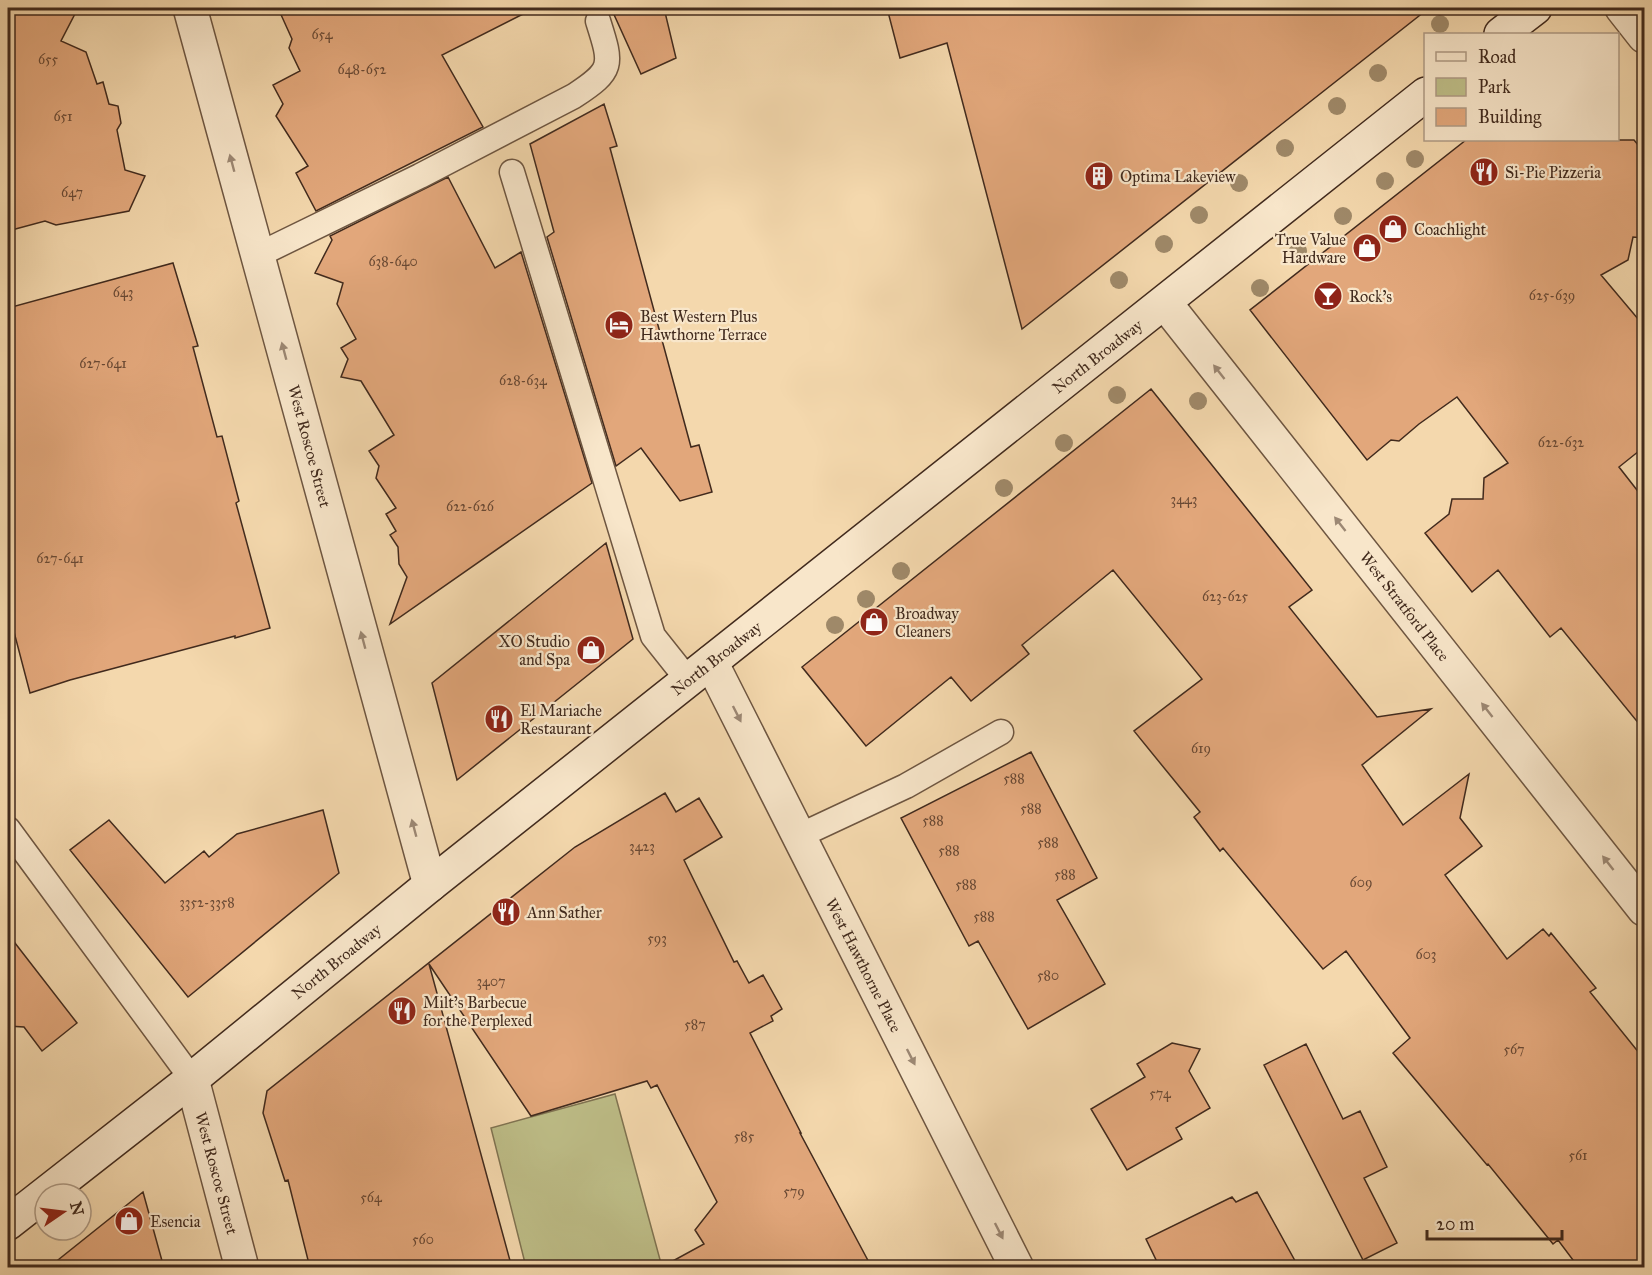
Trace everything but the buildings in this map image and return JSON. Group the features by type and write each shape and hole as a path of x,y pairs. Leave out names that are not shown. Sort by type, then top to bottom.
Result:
{"street":[{"name":"West Roscoe Street","path":"190,8 430,885"},
{"path":"1502,33 1534,8"},
{"path":"1622,8 1644,36"},
{"name":"North Broadway","path":"8,1223 192,1079 430,885 1165,303 1424,95"},
{"name":"West Stratford Place","path":"1165,303 1644,909"},
{"name":"West Hawthorne Place","path":"700,671 799,836 1017,1268"},
{"name":"West Roscoe Street","path":"192,1079 242,1268"}],"lane":[{"path":"258,255 420,176 574,96 594,83 604,72 609,61 598,21"},
{"path":"512,172 652,636 700,671"},
{"path":"799,836 906,786 1001,732"},
{"path":"8,829 192,1079"}],"green space":[{"path":"615,1094 662,1267 526,1267 491,1128"}],"place":[{"name":"Si-Pie Pizzeria","path":"1484,172"},
{"name":"Optima Lakeview","path":"1099,176"},
{"name":"Coachlight","path":"1393,229"},
{"name":"True Value Hardware","path":"1367,248"},
{"name":"Rock's","path":"1328,296"},
{"name":"Best Western Plus Hawthorne Terrace","path":"619,325"},
{"name":"Broadway Cleaners","path":"874,622"},
{"name":"XO Studio and Spa","path":"591,650"},
{"name":"El Mariache Restaurant","path":"499,719"},
{"name":"Ann Sather","path":"506,912"},
{"name":"Milt's Barbecue for the Perplexed","path":"402,1011"},
{"name":"Esencia","path":"129,1221"}]}
